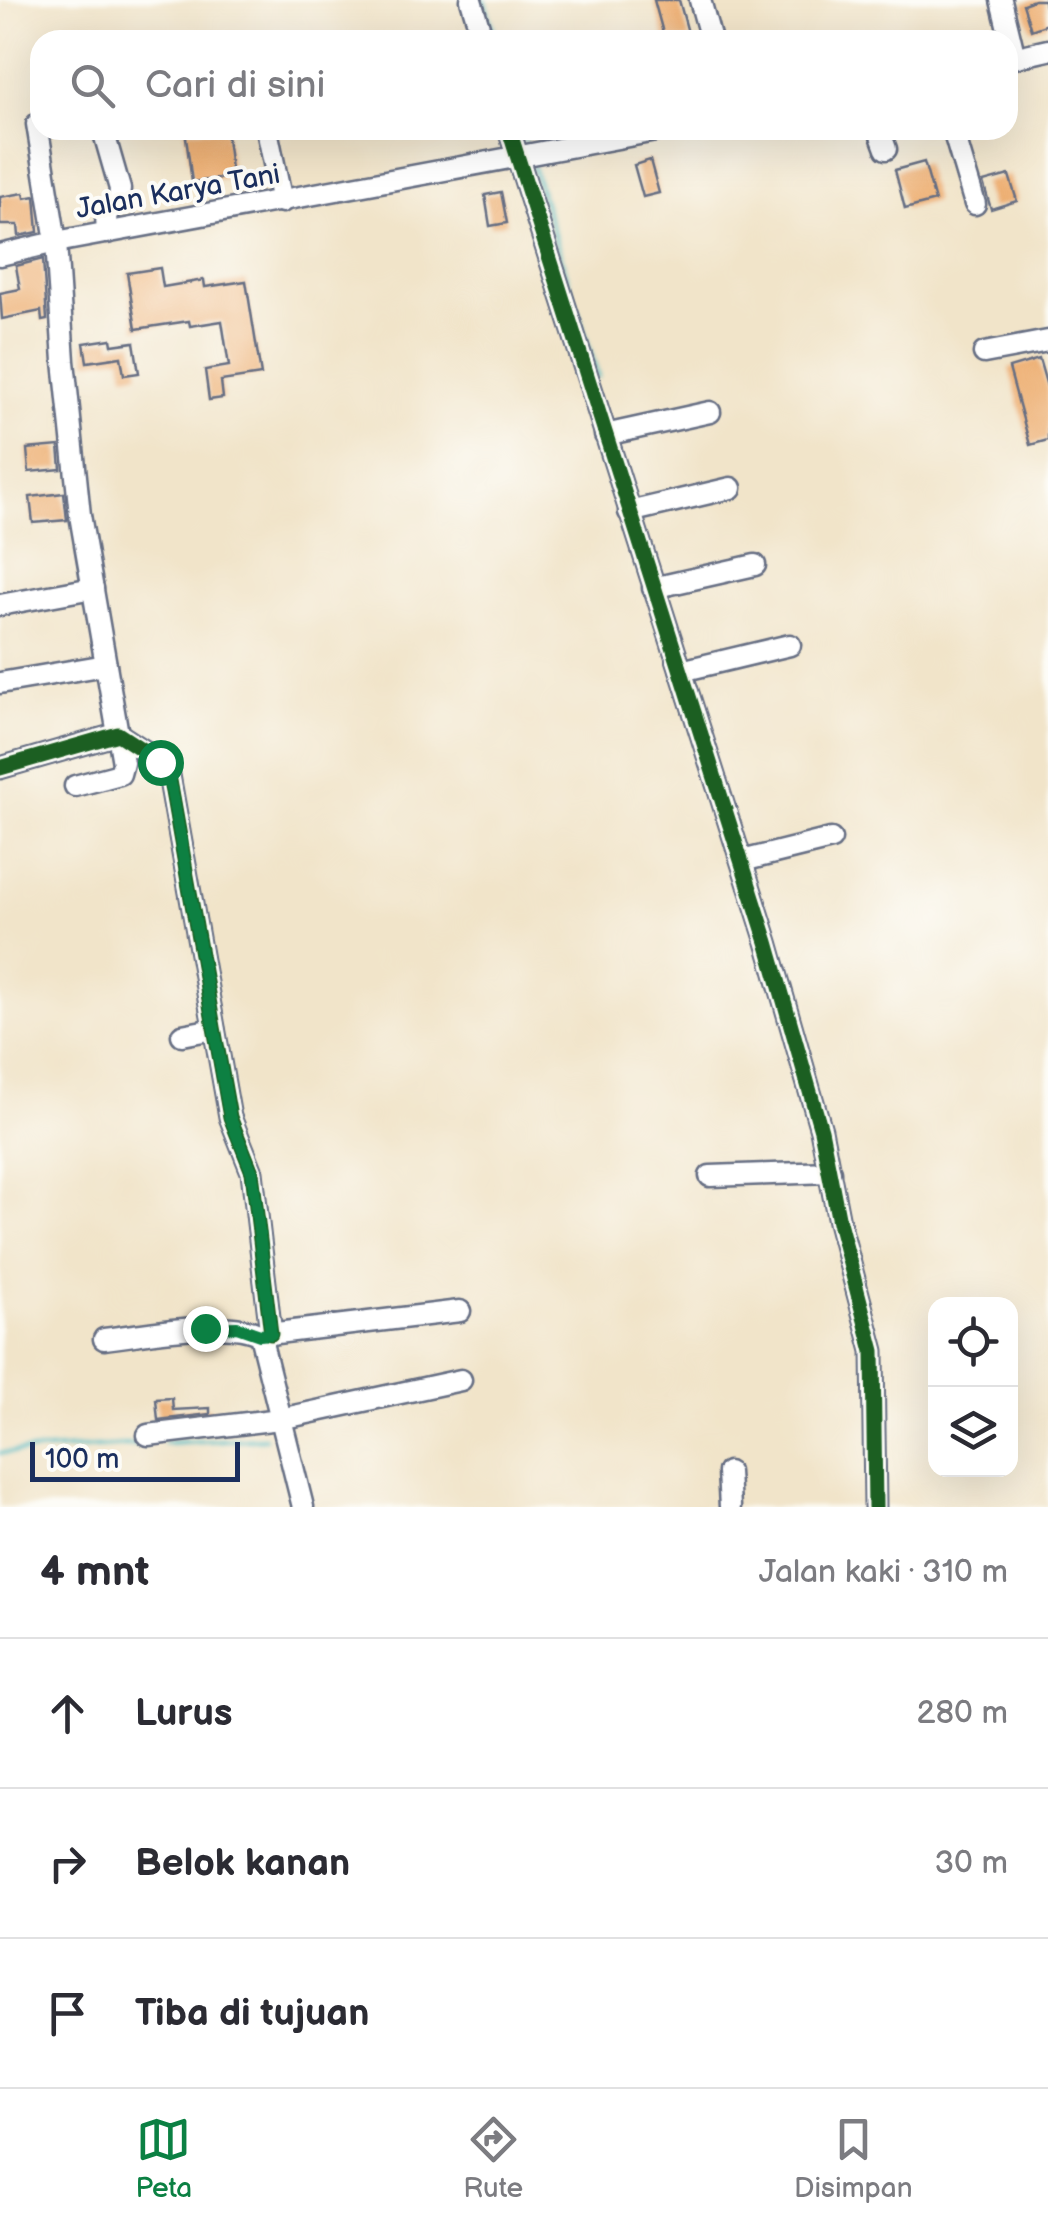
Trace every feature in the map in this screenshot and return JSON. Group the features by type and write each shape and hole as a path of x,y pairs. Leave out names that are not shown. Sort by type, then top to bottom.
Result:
{"street":[{"path":"472,0 480,30"},
{"path":"700,0 708,30"},
{"path":"1001,0 1006,30"},
{"path":"1018,56 1048,50"},
{"path":"40,140 56,242 80,514 123,762 120,774 75,786"},
{"path":"106,140 120,189 119,198 106,215 107,233"},
{"path":"269,140 282,202"},
{"path":"512,140 742,861 830,1172 873,1351 875,1507"},
{"name":"Jalan Karya Tani","path":"0,256 56,242 517,158 578,140"},
{"path":"957,140 975,204"},
{"path":"984,353 1048,340"},
{"path":"605,435 710,412"},
{"path":"629,512 731,488"},
{"path":"654,588 755,564"},
{"path":"0,605 93,588"},
{"path":"681,672 790,646"},
{"path":"0,684 106,665"},
{"path":"0,768 118,734 160,762 169,775 232,1129 252,1172 266,1334 280,1419 303,1507"},
{"path":"742,861 831,839"},
{"path":"182,1034 214,1029"},
{"path":"710,1176 830,1172"},
{"path":"104,1340 225,1327 266,1334 460,1310"},
{"path":"148,1436 280,1419 461,1380"},
{"path":"728,1472 730,1507"}],"building":[{"path":"654,0 679,0 687,30 662,30"},
{"path":"1044,0 1048,24 1031,30 1023,4"},
{"path":"186,140 227,140 232,177 192,182"},
{"path":"650,160 659,193 643,197 634,165"},
{"path":"924,162 935,201 905,209 895,170"},
{"path":"1009,175 1017,201 991,209 983,182"},
{"path":"501,192 507,223 490,226 485,195"},
{"path":"24,193 25,198 35,196 38,232 19,236 18,225 0,225 0,197"},
{"path":"43,259 47,320 42,321 41,311 2,319 0,293 20,289 16,266"},
{"path":"160,268 163,287 204,280 205,287 246,281 261,375 221,381 223,398 209,400 205,370 229,366 222,321 190,326 189,321 136,329 127,273"},
{"path":"111,339 112,345 134,342 139,373 124,375 121,357 87,362 84,343"},
{"path":"1039,359 1048,390 1048,440 1030,445 1009,368"},
{"path":"59,446 61,469 29,472 27,449"},
{"path":"64,493 67,520 33,523 30,497"},
{"path":"172,1398 173,1410 210,1408 210,1414 158,1420 156,1399"}],"waterway":[{"path":"484,0 494,30"},
{"path":"533,167 598,377"},
{"path":"164,1443 265,1438"},
{"path":"0,1453 145,1444"}],"cycle path":[{"path":"512,140 767,942 821,1130 839,1222 873,1351 875,1507"},
{"path":"0,768 118,734 161,762 169,775 230,1117 252,1172 271,1334"}],"route":[{"path":"160,762 169,775 232,1129 252,1172 271,1334 260,1335 237,1327 205,1328"}]}
